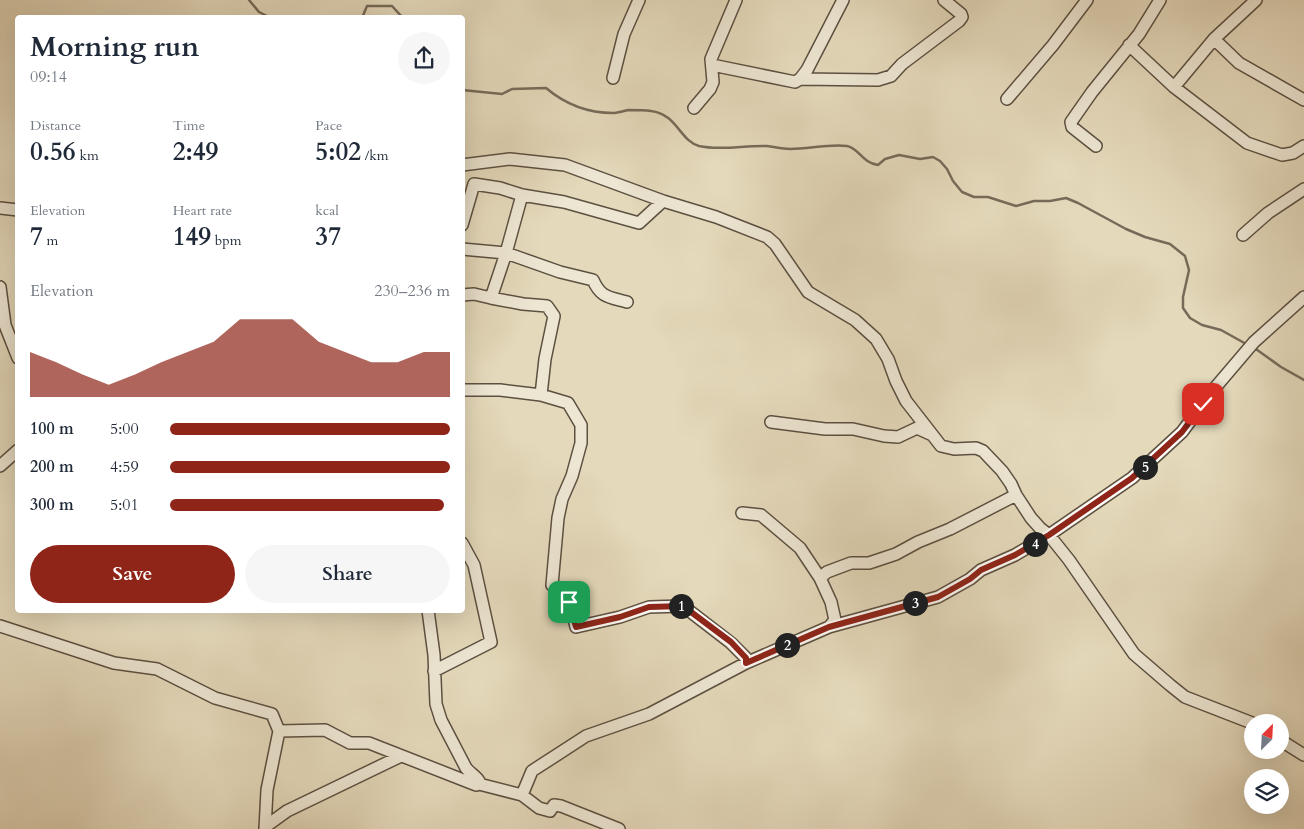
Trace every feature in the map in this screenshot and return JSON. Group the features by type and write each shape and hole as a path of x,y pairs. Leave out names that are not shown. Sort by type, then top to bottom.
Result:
{"street":[{"path":"613,78 624,34 639,0"},
{"path":"694,108 710,89 713,82 711,59 736,0"},
{"path":"712,65 795,82 807,70 843,0"},
{"path":"800,79 878,80 891,76 902,64 962,17 944,0"},
{"path":"1007,99 1053,45 1087,0"},
{"path":"1096,146 1072,127 1070,122 1144,26 1160,0"},
{"path":"1174,87 1214,39 1256,0"},
{"path":"1214,39 1239,63 1304,100"},
{"path":"1129,45 1174,87 1247,143 1282,155 1293,153 1304,146"},
{"path":"465,165 510,159 565,165 663,202 716,217 767,237 776,244 808,292 855,320 876,339 888,359 896,382 906,401 941,446 954,449 976,448 983,451 1002,471 1016,495 1040,528 1049,535 1070,560 1134,654 1185,697 1244,720"},
{"path":"465,215 474,184 564,202 639,224 663,202"},
{"path":"1243,235 1268,213 1302,194"},
{"path":"491,298 522,195"},
{"path":"0,208 15,210"},
{"path":"465,249 506,253 560,272 593,280 597,290 602,295 627,302"},
{"path":"0,288 5,325 15,350"},
{"path":"465,295 474,294 523,304 547,306 554,316 546,352 541,395"},
{"path":"522,795 532,771 586,736 648,714 746,663 829,627 938,597 970,579 981,570 1015,555 1049,535 1144,468 1182,432 1214,389 1254,342 1304,297"},
{"path":"465,390 500,390 541,395 568,403 581,425 581,443 572,476 560,508 552,585 563,593 569,602 576,627 620,617 649,607 683,606 731,642 746,658 746,663"},
{"path":"771,422 825,429 853,429 898,437 917,428 935,437"},
{"path":"0,466 15,453"},
{"path":"820,578 827,572 851,563 869,563 896,554 1016,495"},
{"path":"742,513 761,515 800,548 820,578 831,602 835,620 829,627"},
{"path":"434,671 491,642 474,565 465,549"},
{"path":"428,613 434,671 434,695 441,720 466,768 477,778 479,784"},
{"path":"0,626 114,663 157,669 215,698 272,714 279,730 267,790 265,828"},
{"path":"279,730 325,730 350,743 369,743 476,785 479,784 522,795 539,808 550,811 554,805 561,806 619,829"},
{"path":"1289,746 1304,755"},
{"path":"265,828 287,811 400,756"}],"waterway":[{"path":"249,0 259,12 265,15"},
{"path":"363,15 367,6 392,6 400,15"},
{"path":"465,90 502,94 512,89 546,88 569,103 604,113 628,110 660,113 673,122 687,139 699,146 724,148 767,146 790,149 847,146 855,150 864,159 878,165 885,159 899,155 920,159 933,157 940,161 947,169 953,181 962,192 974,197 988,197 1016,206 1034,201 1066,198 1126,229 1170,244 1185,256 1189,270 1183,297 1183,308 1190,318 1202,325 1221,330 1248,345"},
{"path":"1253,347 1281,367 1304,380"}],"route":[{"path":"569,602 576,627 620,617 649,607 683,606 731,642 746,658 746,663 829,627 938,597 970,579 981,570 1015,555 1049,535 1132,478 1182,432 1203,404"}]}
